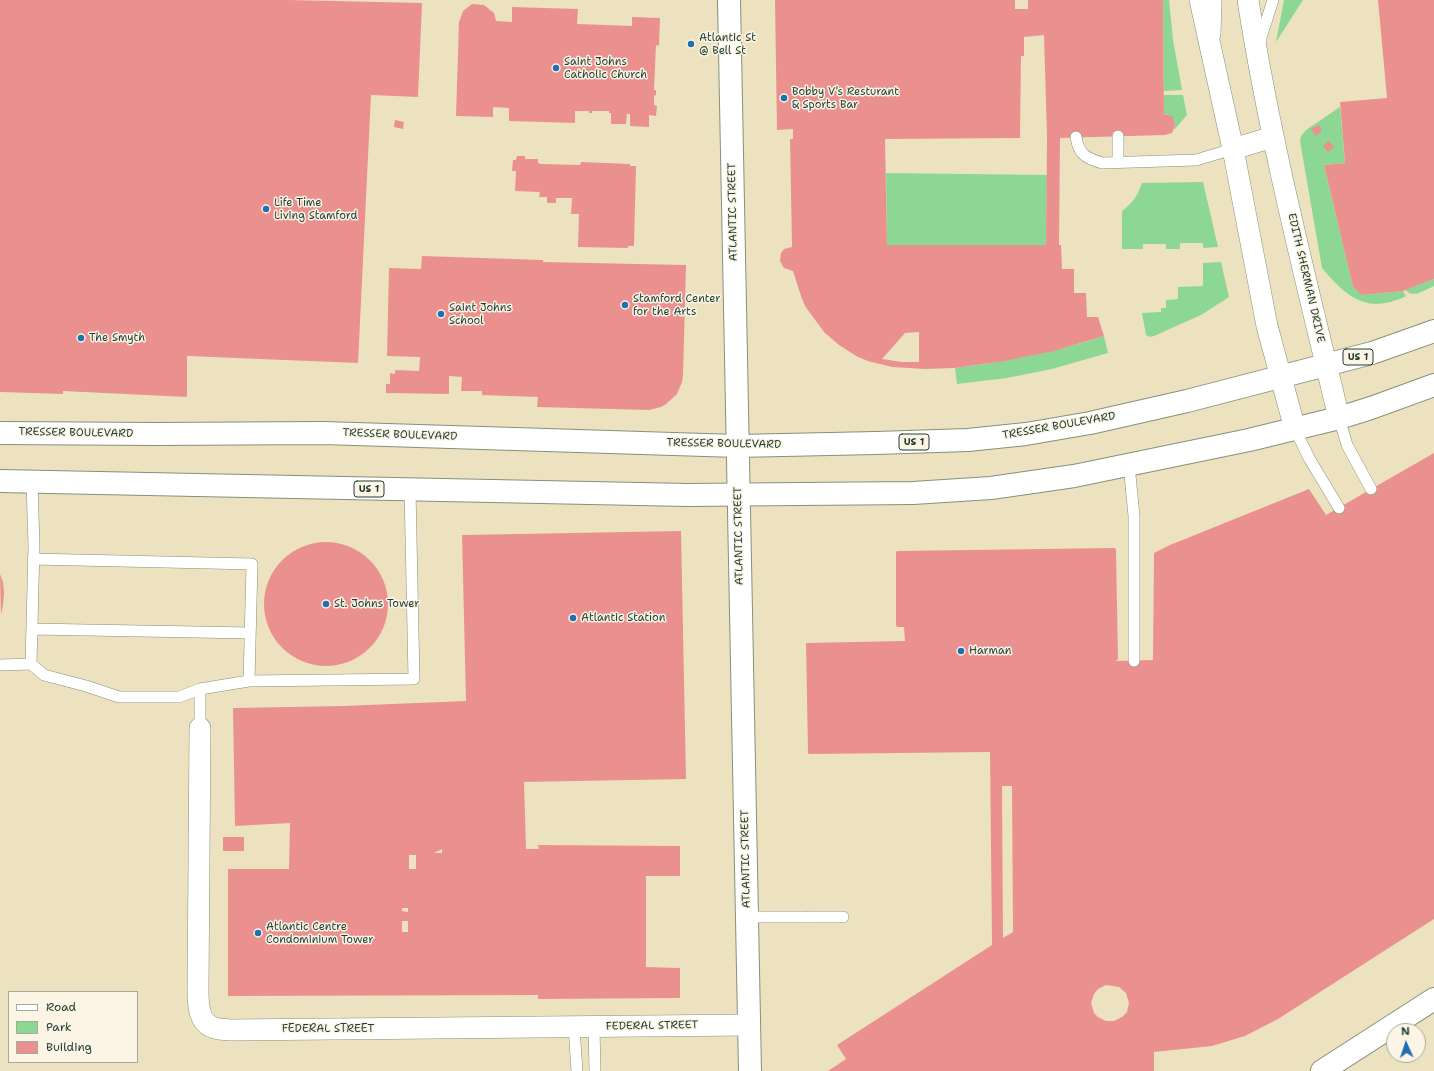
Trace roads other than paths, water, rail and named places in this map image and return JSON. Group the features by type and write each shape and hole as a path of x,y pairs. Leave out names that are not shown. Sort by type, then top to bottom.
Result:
{"main road":[{"name":"ATLANTIC STREET","path":"729,0 750,1071"},
{"name":"TRESSER BOULEVARD","path":"0,433 323,433 737,446 968,440 1026,434 1090,423 1187,401 1372,353 1434,331"},
{"name":"US 1","path":"0,481 738,496 913,494 992,488 1074,476 1295,429 1339,418 1434,385"},
{"path":"1322,1071 1434,999"}],"street":[{"path":"1200,0 1233,149 1267,326 1295,429"},
{"name":"EDITH SHERMAN DRIVE","path":"1248,0 1256,54 1273,138 1339,418"},
{"path":"1233,149 1273,138"},
{"name":"FEDERAL STREET","path":"200,728 198,1008 204,1020 214,1028 231,1030 749,1025"}],"lane":[{"path":"1214,66 1216,0"},
{"path":"1252,23 1255,0"},
{"path":"1256,54 1273,0"},
{"path":"1118,136 1118,162"},
{"path":"1076,137 1082,154 1088,159 1102,163 1196,160 1233,149"},
{"path":"1339,418 1347,445 1371,489"},
{"path":"1295,429 1309,458 1339,508"},
{"path":"1129,464 1134,516 1134,661"},
{"path":"30,664 33,559 32,482"},
{"path":"0,665 30,664 44,675 86,686 119,697 179,697 200,689 249,681 414,679 410,489"},
{"path":"33,559 252,564 249,681"},
{"path":"32,628 250,633"},
{"path":"200,689 200,728"},
{"path":"747,917 843,916"},
{"path":"577,1071 584,1027"},
{"path":"584,1027 595,1071"}],"place":[{"name":"Atlantic St @ Bell St","path":"691,44"},
{"name":"Saint Johns Catholic Church","path":"556,68"},
{"name":"Bobby V's Resturant & Sports Bar","path":"784,98"},
{"name":"Life Time Living Stamford","path":"266,209"},
{"name":"Stamford Center for the Arts","path":"625,305"},
{"name":"Saint Johns School","path":"441,314"},
{"name":"The Smyth","path":"81,338"},
{"name":"St. Johns Tower","path":"326,604"},
{"name":"Atlantic Station","path":"573,618"},
{"name":"Harman","path":"961,651"},
{"name":"Atlantic Centre Condominium Tower","path":"258,933"}]}
